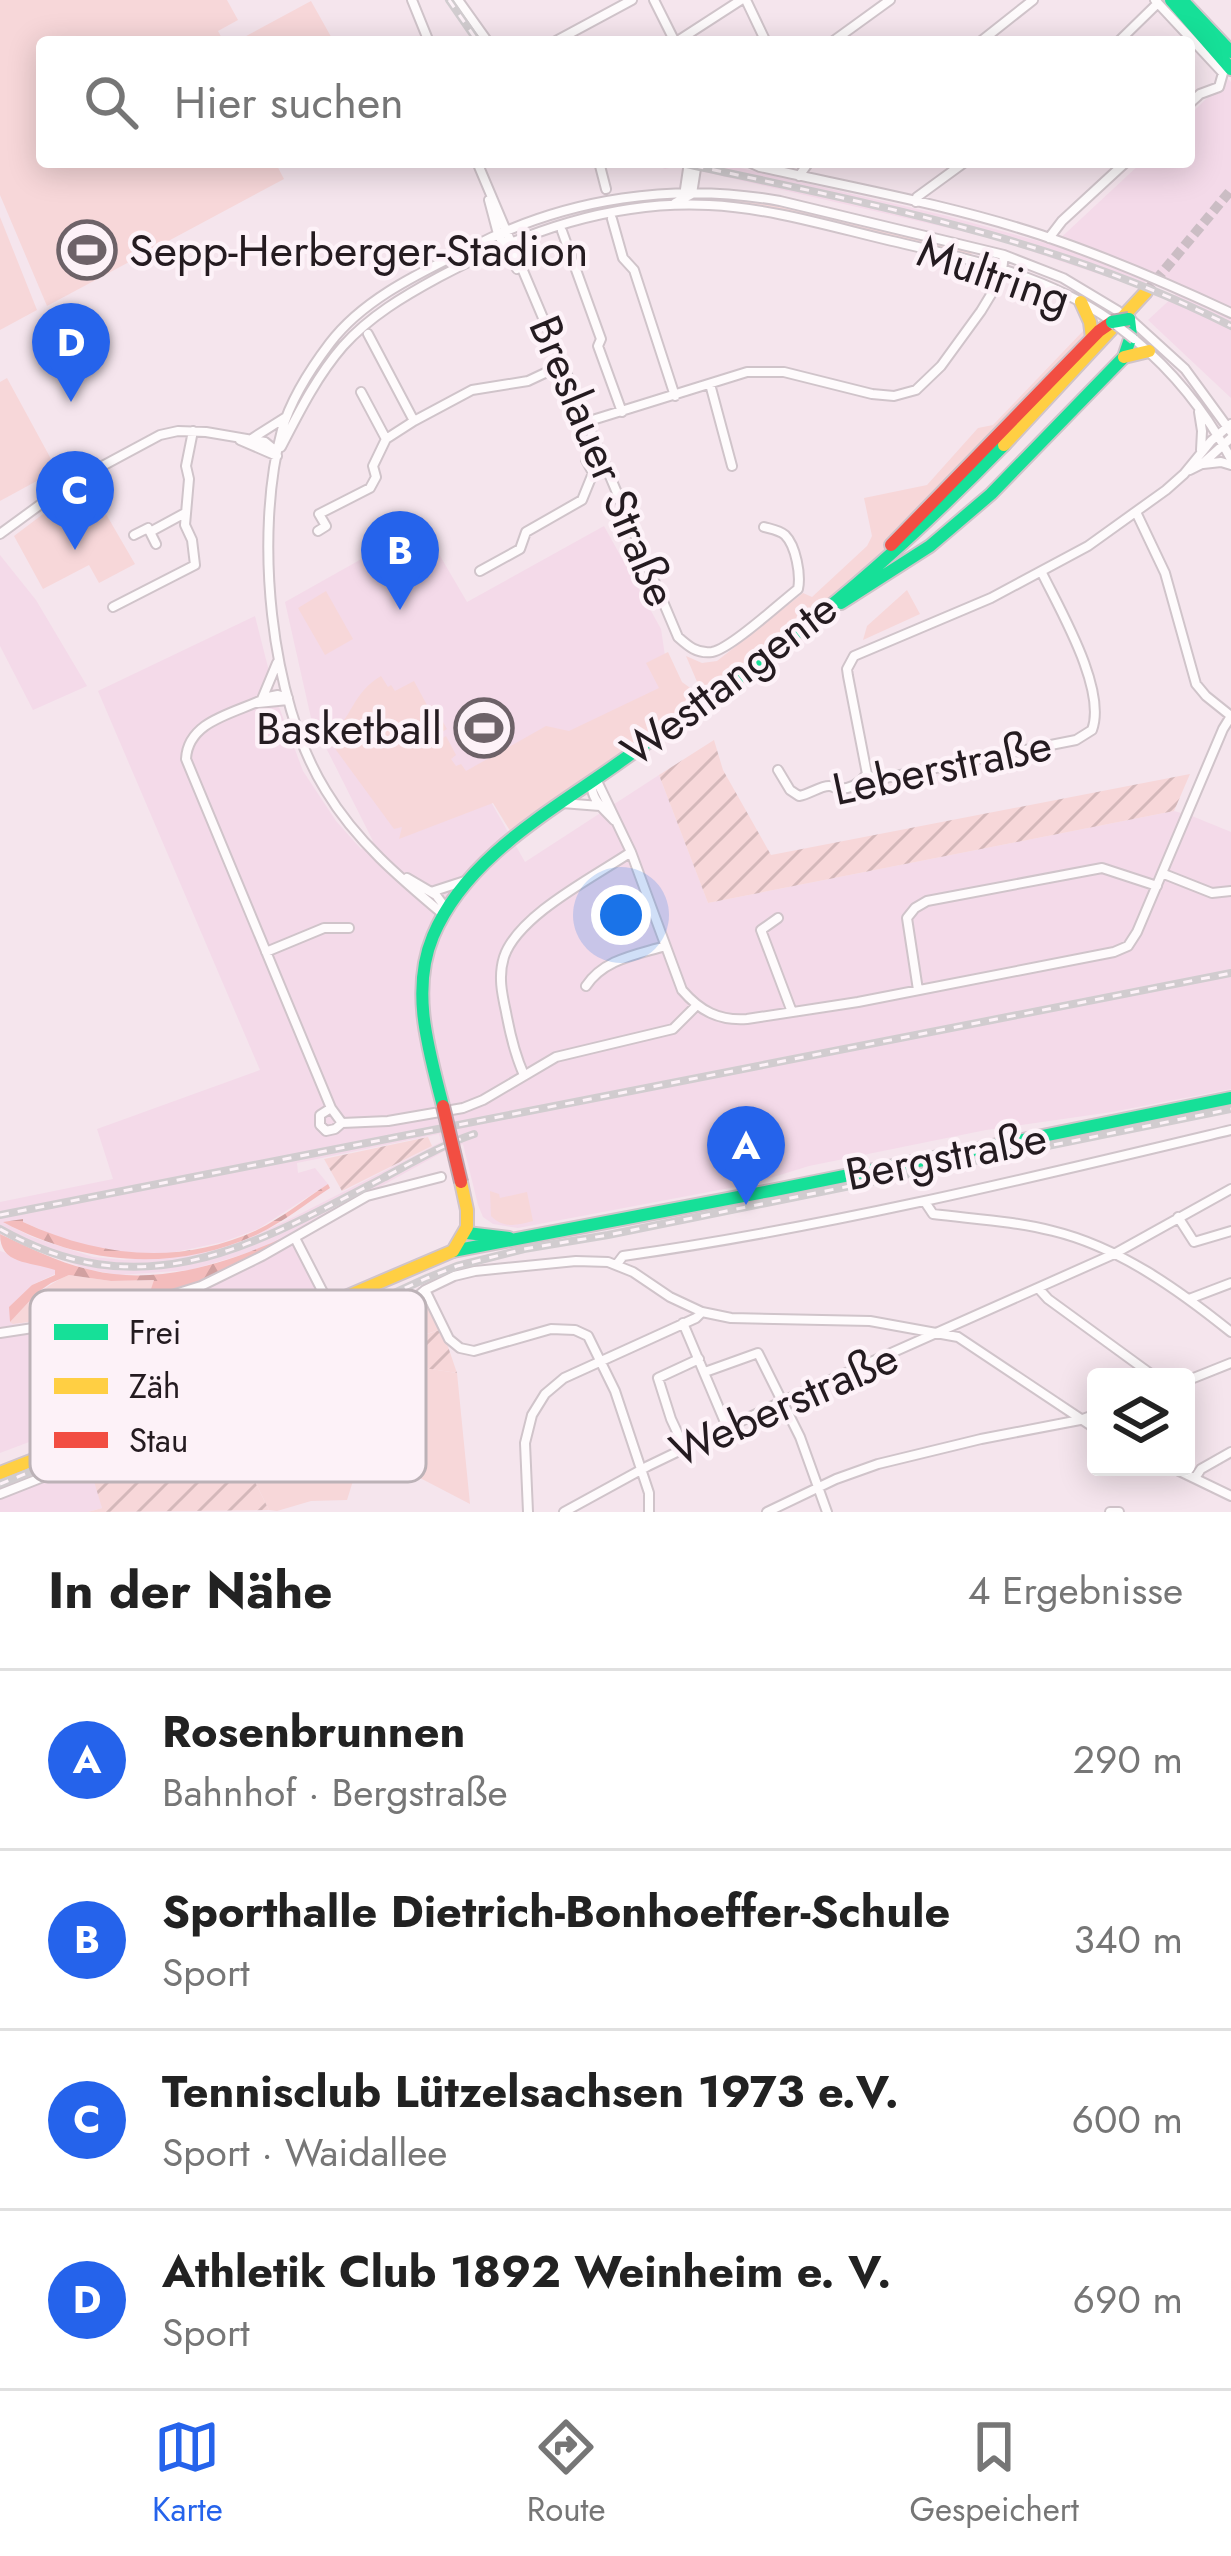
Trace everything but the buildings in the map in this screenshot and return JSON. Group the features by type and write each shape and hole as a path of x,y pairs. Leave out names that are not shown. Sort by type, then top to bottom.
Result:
{"main road":[{"path":"1181,0 1231,52"},
{"path":"1162,1 1194,36"},
{"path":"1195,37 1227,71"},
{"name":"Westtangente","path":"469,1214 425,1035 420,996 430,944 446,912 470,880 514,839 811,622 916,532 1059,390 1146,292"},
{"path":"1081,302 1092,338"},
{"path":"861,578 1115,319 1132,341 1149,351"},
{"path":"811,622 908,562 945,533 1006,479 1132,341"},
{"name":"Bergstraße","path":"361,1290 453,1251 492,1240 518,1240 1231,1098"},
{"path":"453,1251 467,1233 469,1214"},
{"path":"469,1214 492,1240"},
{"path":"467,1233 492,1240"},
{"name":"Bergstraße","path":"0,1473 30,1461"}],"street":[{"path":"412,0 427,36"},
{"path":"458,0 484,36"},
{"path":"565,36 632,0"},
{"path":"654,0 673,36"},
{"path":"686,36 744,0 763,36"},
{"path":"840,36 890,0"},
{"path":"988,36 1033,0"},
{"path":"1124,36 1162,1"},
{"path":"1195,99 1219,87 1227,71"},
{"name":"Breslauer Straße","path":"480,168 507,244 678,637 688,647 700,652 722,648 798,589 800,578 788,538 764,527"},
{"path":"600,168 606,190"},
{"path":"688,197 692,168"},
{"path":"770,168 1049,238 1231,313"},
{"path":"799,176 805,168"},
{"path":"916,202 957,168"},
{"path":"1049,238 1119,168"},
{"name":"Multring","path":"446,912 369,849 323,787 303,747 278,656 270,598 269,530 278,455 287,417 306,379 353,319 387,292 502,232 571,209 609,200 745,195 1004,255 1063,278 1115,319"},
{"name":"Multring","path":"278,455 317,382 342,348 398,301 507,244 595,215 668,206 688,197 776,213 1000,268 1115,319"},
{"path":"612,219 623,258 634,270 675,396"},
{"path":"562,231 622,412"},
{"path":"586,422 747,372 768,370 872,394 894,396 916,390 941,366 987,300 1004,255"},
{"path":"368,334 414,421"},
{"path":"1132,341 1149,351 1218,435"},
{"path":"1132,341 1185,369 1215,407 1229,433 1231,462 1202,464"},
{"path":"318,531 326,526 320,514 370,488 386,439 472,390 528,381 562,365"},
{"path":"710,384 732,466"},
{"path":"361,392 386,439"},
{"path":"1197,404 1201,452"},
{"path":"1215,407 1231,410"},
{"path":"250,439 287,417"},
{"path":"0,534 67,485 160,435 193,431 250,439 270,444 278,455"},
{"path":"113,608 195,565 185,525 186,466 193,431"},
{"path":"1184,474 1218,435 1229,433"},
{"path":"867,774 848,676 854,656 988,599 1088,546 1202,464 1229,433"},
{"path":"236,438 278,455"},
{"path":"480,571 520,549 526,532 582,500 593,473 586,460 596,445"},
{"path":"594,780 631,852 682,990 696,1006 713,1015 733,1020 792,1012 1128,946 1231,716 1196,684 1165,573 1136,512"},
{"path":"150,532 185,513"},
{"path":"134,535 148,528 156,544"},
{"name":"Leberstraße","path":"778,770 799,796 817,793 822,787 856,785 867,774 880,778 1076,740 1092,730 1096,709 1090,686 1042,573"},
{"path":"259,701 274,675 278,656"},
{"path":"288,699 259,701 196,732 186,753 342,1123"},
{"path":"594,780 592,792 619,825"},
{"path":"560,803 600,806"},
{"path":"524,1075 500,980 512,940 529,920 631,852"},
{"path":"918,990 907,918 927,901 1102,868 1157,886"},
{"name":"Multring","path":"394,870 441,900 446,912"},
{"path":"1163,874 1212,892 1231,891"},
{"path":"431,892 470,880"},
{"path":"778,918 761,930 792,1012"},
{"path":"266,952 324,928 349,928"},
{"path":"586,986 617,961 665,946"},
{"path":"332,1108 320,1115 323,1129 331,1131 342,1123 388,1121 463,1108 556,1057 673,1029 696,1006"},
{"path":"617,1264 623,1256 925,1202 1231,1130"},
{"path":"187,1290 296,1238 368,1196 441,1177"},
{"name":"Weberstraße","path":"564,1512 727,1427 1114,1254 1228,1193"},
{"path":"925,1202 933,1214 1023,1224 1059,1232 1114,1254 1189,1299 1231,1331"},
{"path":"1178,1217 1194,1242 1231,1231"},
{"path":"296,1238 321,1290"},
{"path":"424,1290 475,1270 576,1261 617,1264 702,1312 731,1318 870,1321 942,1332 969,1342 1087,1424"},
{"path":"1189,1299 1231,1283"},
{"path":"1039,1289 1144,1368"},
{"path":"426,1294 449,1339 474,1352 551,1330 575,1330 588,1336 611,1381 649,1493 649,1512"},
{"path":"528,1512 524,1443 544,1394 564,1378 702,1312"},
{"path":"683,1323 727,1427"},
{"path":"0,1333 30,1328"},
{"path":"705,1372 758,1353 800,1437 827,1512"},
{"path":"685,1449 658,1378 699,1359"},
{"path":"1195,1377 1231,1363"},
{"path":"767,1512 820,1486 894,1460 1087,1417"},
{"path":"1195,1478 1201,1469 1231,1452"},
{"path":"1191,1476 1231,1496"},
{"path":"0,1494 30,1482"},
{"path":"1110,1512 1119,1512"}],"shaded area":[{"name":"Sepp-Herberger-Stadion","path":"0,0 227,0 238,20 218,31 221,36 36,36 36,168 278,168 284,179 47,306 0,195"},
{"path":"311,1 331,36 246,36"},
{"path":"1227,78 1231,82 1231,398 1148,320 1177,293 1147,280 1140,288 992,238 687,168 741,168 1053,245 1136,168 1195,168 1195,110"},
{"path":"713,196 775,203 972,251 971,256 774,209 713,202"},
{"path":"0,217 37,310 0,330"},
{"path":"1085,329 1086,341 881,553 704,698 686,656 702,663 717,661 803,593 812,597 867,546 872,536 864,498 927,485 978,428 993,425"},
{"path":"7,378 57,470 0,501 0,382"},
{"path":"59,502 68,518 99,502 135,564 99,583 89,565 43,589 14,536"},
{"path":"422,525 467,602 604,526 661,629 669,683 491,802 525,862 659,775 708,903 1174,811 1192,816 1231,832 1231,1089 986,1130 809,1166 751,1184 518,1228 493,1224 483,1217 463,1144 298,1232 326,1288 323,1290 173,1290 286,1237 190,1270 119,1275 86,1269 0,1234 0,1202 113,1179 97,1129 260,1070 98,691 255,616 276,699 303,771 361,849 373,841 311,718 285,602","holes":["439,1134 441,1142 294,1217 192,1254 124,1260 93,1257 5,1223 22,1219 91,1247 161,1255 258,1229 328,1184 315,1168 298,1173 297,1163"]},
{"path":"0,555 36,600 87,686 33,710 0,646"},
{"path":"907,590 920,614 863,640 867,626"},
{"path":"326,591 353,639 325,655 298,608"},
{"path":"668,652 682,682 699,703 512,834 493,803 399,839 402,827 394,829 328,739 364,690 381,676 395,691 414,681 447,729 439,734 441,739 446,736 456,755 451,759 466,771 546,726 569,731 659,688 646,663"},
{"path":"714,740 723,770 771,855 1190,774 1174,811 708,903 659,775"},
{"path":"428,1137 432,1146 342,1191 324,1159"},
{"path":"490,1191 500,1198 527,1192 533,1221 511,1225 496,1220 491,1216"},
{"path":"0,1251 55,1269 55,1274 32,1285 10,1321 30,1323 30,1442 0,1453"},
{"path":"69,1275 155,1280 151,1290 43,1290"},
{"path":"30,1301 30,1322 10,1322"},
{"path":"426,1301 430,1302 442,1329 426,1334"},
{"path":"442,1329 457,1373 426,1368 426,1334"},
{"path":"426,1368 457,1373 470,1504 426,1481"},
{"path":"34,1482 96,1482 102,1508 0,1512 0,1494"},
{"path":"94,1482 255,1482 269,1510 88,1512 102,1508"},
{"path":"255,1482 353,1482 347,1500 269,1510"}],"green space":[{"path":"328,1184 330,1188 258,1234 194,1255 161,1259 129,1259 65,1248 3,1222 23,1219 52,1234 110,1249 169,1253 199,1249 257,1230"},
{"path":"0,1234 76,1266 138,1275 189,1270 288,1239 174,1290 151,1290 154,1280 69,1275 41,1290 30,1290 30,1301 10,1322 9,1307 32,1285 55,1275 55,1270 11,1257"}],"tunnel":[{"path":"1146,292 1231,190"}],"railway":[{"path":"449,0 474,36"},
{"path":"704,168 1029,246 1165,295 1231,326"},
{"path":"0,1215 1231,973"},
{"path":"401,1290 457,1266 524,1249 1231,1109"},
{"path":"0,1229 52,1253 102,1265 150,1266 196,1259 288,1226 474,1134"},
{"path":"0,1484 30,1472"}],"traffic: fast":[{"path":"1171,0 1231,69"},
{"path":"1182,0 1231,52"},
{"path":"841,603 930,546 991,494 1124,357 1131,336 1129,319"},
{"path":"1112,322 1129,319"},
{"path":"443,1106 424,1021 423,978 433,936 466,882 538,818 810,623 896,550 1004,445"},
{"path":"453,1251 1231,1098"},
{"path":"467,1233 509,1238"}],"traffic: slow":[{"path":"1004,445 1146,292"},
{"path":"1081,302 1092,338"},
{"path":"1124,357 1149,351"},
{"path":"362,1290 453,1251 467,1227 461,1182"},
{"path":"0,1473 30,1461"}],"traffic: jam":[{"path":"891,545 1112,322"},
{"path":"443,1106 461,1182"}],"place":[{"name":"Sepp-Herberger-Stadion","path":"87,250"},
{"name":"Athletik Club 1892 Weinheim e. V.","path":"71,402"},
{"name":"Tennisclub Lützelsachsen 1973 e.V.","path":"75,550"},
{"name":"Sporthalle Dietrich-Bonhoeffer-Schule","path":"400,610"},
{"name":"Basketball","path":"484,728"},
{"name":"Rosenbrunnen","path":"746,1205"}]}
